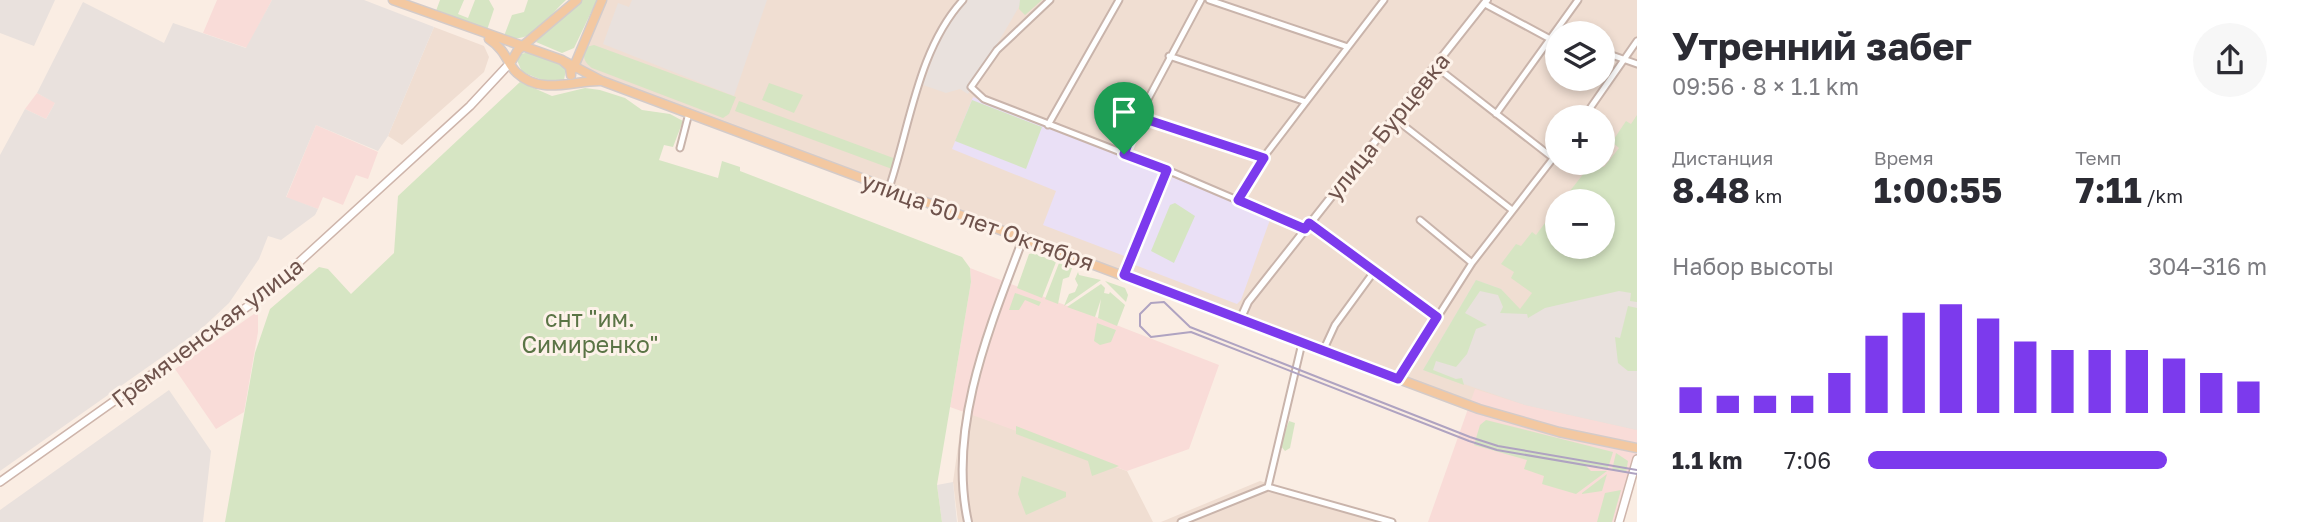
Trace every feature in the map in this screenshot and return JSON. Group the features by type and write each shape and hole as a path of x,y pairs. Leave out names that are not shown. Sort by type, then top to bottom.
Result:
{"main road":[{"path":"393,0 525,46"},
{"path":"511,62 516,53 577,0"},
{"path":"563,86 571,75 602,0"},
{"path":"477,31 498,45 519,76"},
{"name":"улица 50 лет Октября","path":"525,46 574,64 602,81 1024,236 1479,409 1559,432 1637,448"},
{"path":"562,60 570,67 571,75"},
{"name":"Гремяченская улица","path":"0,482 261,297 496,82 511,62"},
{"path":"496,82 507,76 519,76 551,87 602,81"},
{"path":"1619,522 1637,459"}],"street":[{"path":"889,188 922,77 938,35 963,0"},
{"path":"1050,0 997,50 971,88 984,99 1307,226 1437,317"},
{"path":"1048,125 1119,0"},
{"path":"1124,154 1169,56 1200,0"},
{"path":"1209,0 1349,47"},
{"path":"1238,200 1264,158 1384,0"},
{"path":"1565,21 1578,0"},
{"path":"1486,2 1545,32"},
{"name":"улица Бурцевка","path":"1240,320 1248,302 1486,2"},
{"path":"1593,105 1637,41"},
{"path":"1496,114 1545,50"},
{"path":"1169,56 1306,102"},
{"path":"1615,56 1637,64"},
{"path":"1435,66 1545,152"},
{"path":"680,148 689,113"},
{"path":"1139,117 1264,158"},
{"path":"1394,118 1512,210"},
{"path":"1398,379 1472,263 1545,168"},
{"path":"1124,275 1167,170"},
{"path":"1420,220 1472,263"},
{"path":"968,522 962,470 973,398 986,342 1024,236"},
{"path":"1324,351 1335,325 1373,273"},
{"path":"1268,486 1302,343"},
{"path":"1181,522 1268,486 1392,522"}],"shaded area":[{"path":"0,0 55,0 34,46 0,33"},
{"path":"217,0 272,0 247,48 203,33"},
{"path":"272,0 364,0 434,27 388,136 378,151 316,125 286,197 318,209 315,215 281,240 268,236 259,259 229,303 199,331 0,471 0,155 25,109 46,119 55,103 37,93 83,2 164,43 173,23 246,48"},
{"path":"602,0 1637,0 1637,448 1479,409 602,81 574,64"},
{"path":"632,0 767,0 734,96 603,44 618,3 629,7"},
{"path":"966,0 1023,0 968,94 960,89 946,93 923,85 941,35"},
{"path":"434,27 484,46 489,57 484,72 402,145 388,136"},
{"path":"37,93 58,104 55,103 46,119 25,109"},
{"path":"973,97 1163,171 1127,257 1043,225 1056,191 952,149"},
{"path":"316,125 378,152 368,179 356,175 343,205 323,197 318,209 286,198"},
{"path":"1172,177 1271,217 1241,300 1237,304 1135,265"},
{"path":"970,268 1219,365 1189,449 1127,471 950,407 971,282"},
{"path":"1637,275 1637,430 1525,405 1423,370 1476,280 1501,289 1520,310"},
{"path":"258,311 258,332 244,412 216,429 175,369"},
{"path":"1475,389 1525,405 1637,430 1637,456 1619,522 1428,522"},
{"path":"169,390 211,451 203,522 0,522 0,510"},
{"path":"963,411 1127,471 1153,522 958,522 953,482"},
{"path":"1260,481 1397,522 1161,522"},
{"path":"953,482 957,522 942,522 937,485"}],"green space":[{"path":"440,0 464,0 458,14 468,18 475,0 489,0 494,9 487,30 436,11"},
{"path":"528,0 566,0 531,34 514,38 504,36 512,15 524,12"},
{"path":"580,0 597,0 574,48 562,53 536,42"},
{"path":"1020,0 1042,0 1025,15 1019,9"},
{"path":"594,45 736,97 729,114 723,118 592,68 584,54 586,47"},
{"path":"529,52 562,64 566,69 564,80 552,84 522,72 517,60 521,54"},
{"name":"снт \"им. Симиренко\"","path":"520,82 552,96 585,88 600,90 625,98 642,110 670,114 683,121 673,147 664,145 659,160 718,178 722,161 740,167 740,171 962,257 970,268 971,282 937,485 942,522 225,522 255,353 270,309 319,267 328,269 351,294 394,253 398,196"},
{"path":"769,83 803,95 794,113 762,100"},
{"path":"972,100 1042,127 1026,169 955,141"},
{"path":"739,101 896,159 892,169 735,111"},
{"path":"1637,115 1637,302 1630,301 1631,293 1619,291 1545,308 1528,318 1527,314 1500,313 1503,307 1498,295 1480,291 1465,313 1487,325 1476,329 1467,354 1456,367 1436,361 1433,370 1456,379 1462,378 1464,385 1423,370 1476,280 1501,289 1520,309 1532,293 1511,278 1514,272 1501,264 1516,244 1521,246 1532,232 1536,235 1545,223 1545,259 1615,259 1615,189 1571,189 1583,175 1615,175 1615,153 1619,148 1615,145 1615,138 1626,121 1631,124"},
{"path":"1175,203 1195,216 1174,263 1151,251 1170,205"},
{"path":"1034,253 1056,262 1042,298 1017,288 1029,254"},
{"path":"1059,263 1072,268 1069,277 1063,279 1058,304 1045,299"},
{"path":"1078,272 1079,275 1101,280 1064,306 1069,294 1075,292 1078,285 1075,279"},
{"path":"1105,281 1125,288 1128,295 1126,302"},
{"path":"1101,284 1105,288 1104,293 1110,292 1125,305 1117,326 1098,318 1101,299 1095,317 1067,307"},
{"path":"1015,293 1041,302 1039,306 1025,300 1019,310 1009,310"},
{"path":"1628,306 1637,308 1637,371 1628,371 1618,363 1615,337 1620,338"},
{"path":"1097,323 1116,330 1111,342 1100,345 1094,341"},
{"path":"1486,420 1613,452 1608,468 1584,464 1591,471 1607,471 1576,494 1542,484 1544,476 1524,469 1527,460 1474,445 1480,425"},
{"path":"1289,421 1295,423 1290,448 1285,451 1280,445"},
{"path":"1016,426 1119,466 1092,476 1088,461 1016,434"},
{"path":"1616,453 1628,461 1626,473 1612,470"},
{"path":"1607,474 1602,491 1582,494 1582,493"},
{"path":"1022,476 1066,492 1066,497 1026,515 1018,494"},
{"path":"1621,490 1612,522 1597,522 1605,493"}],"tram line":[{"path":"1637,470 1498,446 1190,327 1164,302 1151,303 1140,314 1140,326 1151,337 1191,332 1469,441 1497,450 1637,474"}],"route":[{"path":"1139,117 1264,158 1238,200 1305,229 1309,223 1373,273 1437,317 1398,379 1124,275 1167,170 1124,154 1139,117"}]}
